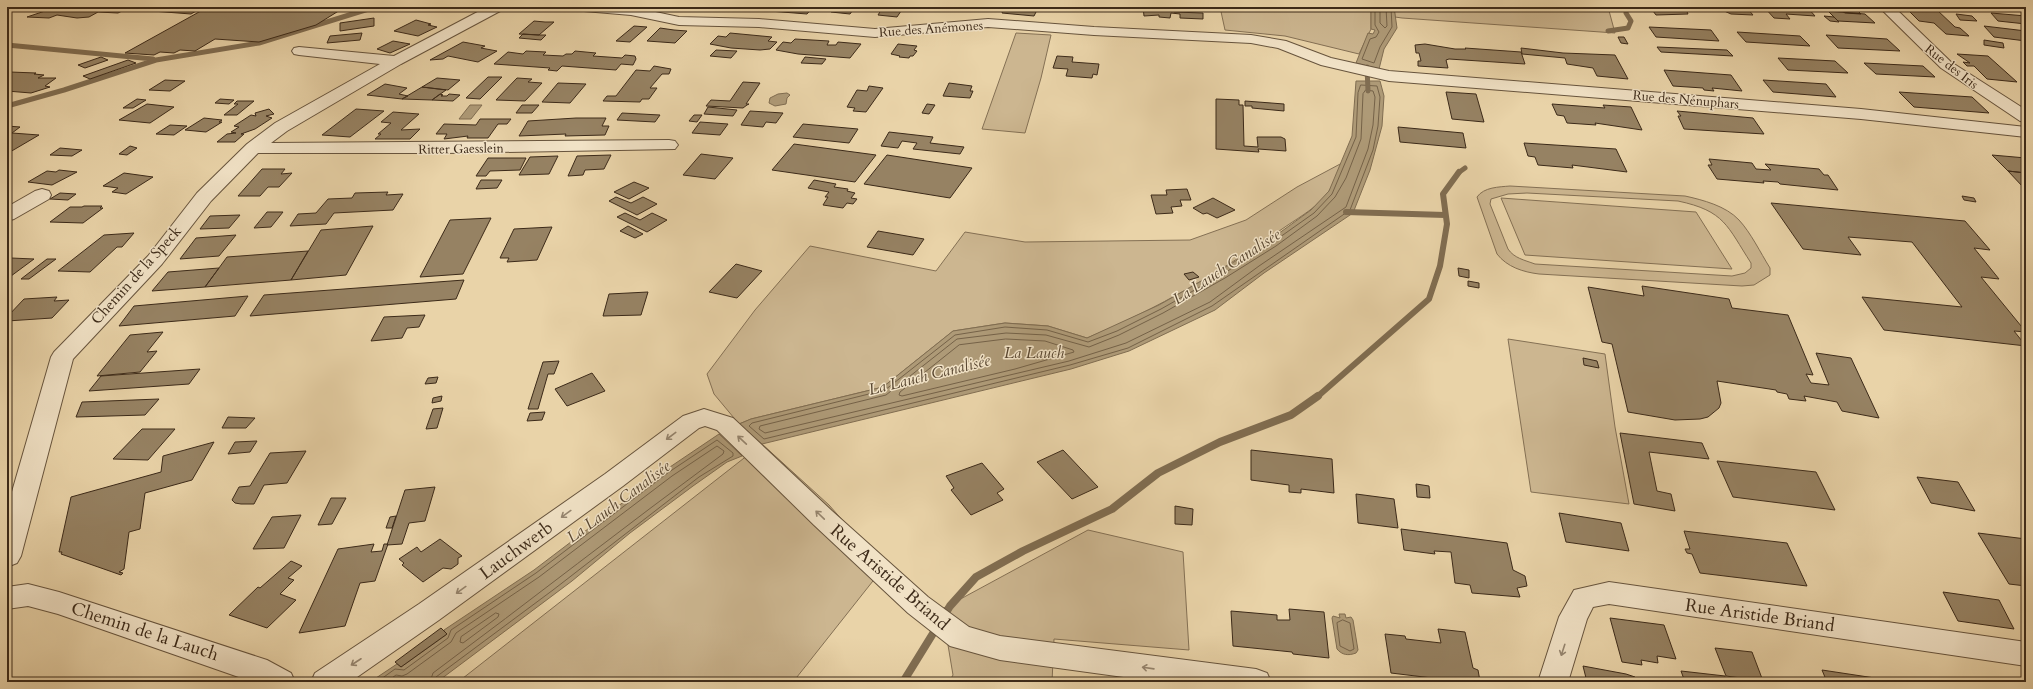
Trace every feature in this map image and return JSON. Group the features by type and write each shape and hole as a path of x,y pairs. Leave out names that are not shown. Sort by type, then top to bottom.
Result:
{"street":[{"name":"Chemin de la Speck","path":"7,556 62,357 155,260 204,197 253,148 288,123 396,61 497,7"},
{"name":"Rue des Anémones","path":"584,7 631,11 679,21 759,23 875,32 988,23 1251,40 1281,44 1326,62 1351,68"},
{"name":"Rue des Iris","path":"1886,7 1946,65 1973,84 2026,117"},
{"path":"299,51 396,61"},
{"name":"Rue des Nénuphars","path":"1351,68 1389,76 1853,113 2026,132"},
{"name":"Ritter Gaesslein","path":"253,148 437,148 669,145"},
{"path":"7,215 42,195"},
{"name":"Rue Aristide Briand","path":"714,420 759,455 823,518 918,605 960,637 1000,648 1256,682"},
{"name":"Lauchwerb","path":"326,682 429,612 614,480 686,426 714,420"},
{"name":"Rue Aristide Briand","path":"1553,682 1573,617 1584,598 1609,593 2026,654"},
{"name":"Chemin de la Lauch","path":"7,598 28,595 59,603 256,668 280,682"}],"shaded area":[{"path":"1220,7 1371,7 1371,29 1359,54 1285,36 1225,30"},
{"path":"1394,7 1608,7 1615,33 1402,18 1395,17"},
{"path":"1016,33 1051,35 1041,78 1025,133 982,129"},
{"path":"1342,163 1335,181 1325,197 1303,215 1189,288 1113,327 1087,338 1048,326 1005,323 953,331 883,387 751,419 739,424 714,394 707,374 755,310 810,246 936,271 965,232 1025,242 1190,240 1246,220 1297,187"},
{"path":"1510,186 1685,196 1707,202 1721,207 1739,220 1770,268 1770,275 1754,285 1742,286 1539,274 1521,270 1510,266 1497,254 1477,197 1488,189","holes":["1527,193 1678,201 1706,210 1723,222 1730,230 1751,263 1751,268 1745,273 1732,276 1535,264 1516,257 1510,252 1490,204 1491,199 1508,194"]},
{"path":"1501,198 1696,212 1732,269 1525,255"},
{"path":"1508,339 1605,354 1615,427 1629,504 1531,492"},
{"path":"762,444 829,505 884,567 793,682 458,682"},
{"path":"1088,530 1183,552 1189,650 1054,639 1052,682 949,682 953,675 942,609"}],"water":[{"path":"1371,7 1394,7 1397,28 1384,49 1379,69 1356,63 1368,33 1373,34 1375,30 1371,29"},
{"name":"La Lauch","path":"1356,81 1380,81 1384,96 1382,126 1370,170 1353,213 1264,273 1215,310 1129,351 1071,369 762,444 739,424 751,419 883,387 953,331 1005,323 1048,326 1087,338 1159,305 1221,270 1271,239 1311,210 1329,191 1352,136"},
{"path":"787,93 790,95 787,98 786,104 775,106 769,103 770,98 778,94"},
{"path":"470,105 482,105 471,119 459,119"},
{"path":"719,434 742,456 727,462 693,486 630,533 572,581 437,682 370,682 397,664 401,667 446,635 444,630 534,570 667,469"},
{"path":"1339,614 1345,614 1346,618 1351,617 1353,620 1358,650 1356,653 1345,654 1341,653 1337,649 1332,618 1333,616 1340,618"}],"building":[{"path":"57,7 71,7 68,8 78,10 84,7 203,7 191,14 126,9 118,13 98,12 89,17 77,18 57,15 49,18 27,17"},
{"path":"208,7 345,7 316,25 259,42 215,39 195,51 180,50 174,53 160,52 154,55 125,53"},
{"path":"689,7 717,7 713,10"},
{"path":"760,7 813,7 807,14 757,10"},
{"path":"835,7 855,7 850,14 831,12"},
{"path":"883,7 903,8 897,17 878,15"},
{"path":"1004,7 1038,8 1034,16 1002,13"},
{"path":"1143,7 1174,7 1174,12 1203,13 1203,19 1180,18 1180,14 1171,13 1170,18 1159,17 1159,15 1144,16"},
{"path":"1650,7 1685,7 1688,14 1656,15"},
{"path":"1703,7 1746,7 1753,15 1731,14 1722,10 1704,9"},
{"path":"1764,7 1807,7 1815,16 1786,14 1790,19 1774,18"},
{"path":"1905,7 1908,9 1936,9 1955,27 1960,28 1969,36 1946,34 1934,23 1919,21"},
{"path":"1828,11 1865,14 1875,23 1838,21"},
{"path":"1842,11 1858,11 1861,14 1845,13"},
{"path":"1991,13 2026,16 2026,24 1998,21"},
{"path":"1956,14 1972,16 1977,21 1960,20"},
{"path":"1824,16 1834,17 1839,22 1830,21"},
{"path":"374,18 374,26 340,31 340,23"},
{"path":"416,20 437,27 418,36 394,31"},
{"path":"534,21 554,22 539,35 519,34"},
{"path":"634,26 647,27 630,42 616,41"},
{"path":"1984,26 2026,31 2026,41 1994,37"},
{"path":"1649,27 1711,30 1719,41 1656,37"},
{"path":"660,28 687,31 675,43 647,41"},
{"path":"1737,32 1800,36 1810,46 1746,42"},
{"path":"362,33 360,40 327,43 330,36"},
{"path":"730,33 772,37 768,41 777,42 770,49 760,50 731,48 710,44 718,36 726,37"},
{"path":"523,34 546,35 541,40 519,38"},
{"path":"1826,35 1887,39 1900,51 1838,48"},
{"path":"1618,37 1624,37 1628,44 1621,43"},
{"path":"795,39 829,41 827,45 836,45 838,42 861,44 850,58 798,54 776,50 783,42 791,43"},
{"path":"1984,40 2003,43 2004,48 1984,45"},
{"path":"393,41 410,44 390,53 377,49"},
{"path":"463,42 485,46 481,48 497,51 478,62 448,56 443,59 430,60"},
{"path":"898,44 917,46 914,50 917,51 909,58 891,54"},
{"path":"1425,44 1455,49 1466,49 1465,48 1521,52 1525,64 1449,59 1446,60 1448,68 1418,66 1418,61 1421,61 1419,53 1416,53 1415,45"},
{"path":"1657,47 1727,50 1733,56 1661,52"},
{"path":"1521,48 1563,53 1615,55 1628,79 1597,76 1593,68 1567,64 1565,58 1522,54"},
{"path":"716,50 737,51 731,58 710,56"},
{"path":"526,51 546,52 543,55 563,56 566,54 572,54 575,51 596,53 593,56 622,58 625,55 635,56 636,59 633,65 621,64 616,70 562,66 557,71 548,70 550,68 494,64 508,52 523,54"},
{"path":"1957,54 1988,56 2017,82 1987,79 1974,66 1967,66 1963,62 1970,63"},
{"path":"1057,56 1073,57 1072,62 1099,64 1097,75 1093,74 1092,78 1066,76 1068,69 1053,68"},
{"path":"101,57 108,60 85,68 78,65"},
{"path":"805,57 826,59 822,64 801,63"},
{"path":"1778,58 1835,61 1848,73 1788,70"},
{"path":"128,60 136,63 90,79 83,76"},
{"path":"1864,63 1923,66 1935,77 1876,74"},
{"path":"654,66 671,69 669,74 662,74 650,88 657,88 649,99 642,99 640,102 603,101 607,96 616,96 636,70 650,71"},
{"path":"1664,70 1731,75 1742,91 1712,88 1714,91 1704,90 1703,88 1673,86"},
{"path":"10,72 36,73 34,74 44,75 38,78 56,78 45,86 50,87 31,93 7,91 7,74"},
{"path":"488,77 502,77 480,99 466,98"},
{"path":"437,78 460,80 448,90 422,87"},
{"path":"517,78 532,79 528,82 542,83 525,101 496,100"},
{"path":"165,80 185,81 170,91 149,90"},
{"path":"1763,80 1826,84 1836,97 1773,92"},
{"path":"743,82 760,83 746,104 749,104 743,108 706,106 711,100 730,101"},
{"path":"558,83 586,84 570,103 542,102"},
{"path":"949,83 972,86 970,91 973,91 970,98 943,96"},
{"path":"385,84 407,88 399,94 408,96 402,99 367,95"},
{"path":"869,86 883,88 866,112 853,111 855,108 847,107 857,90 867,91"},
{"path":"422,87 446,90 432,100 402,99"},
{"path":"1446,92 1476,94 1484,122 1452,119"},
{"path":"1899,92 1972,97 1989,113 1914,107"},
{"path":"440,94 443,95 441,96 447,96 449,94 460,95 453,101 432,100"},
{"path":"137,99 146,100 133,108 123,108"},
{"path":"220,99 234,100 229,104 215,103"},
{"path":"1216,99 1239,100 1239,105 1243,105 1244,146 1258,147 1257,137 1281,137 1285,139 1286,151 1258,149 1259,152 1216,149"},
{"path":"237,101 254,101 237,115 224,115 238,104 234,104"},
{"path":"1245,101 1284,104 1284,111 1252,108 1252,106 1245,106"},
{"path":"147,104 174,107 150,123 119,120"},
{"path":"927,104 935,105 929,114 922,113"},
{"path":"1552,104 1605,108 1603,105 1631,107 1642,130 1595,123 1596,125 1567,123 1564,116 1557,115"},
{"path":"522,105 539,105 532,113 516,113"},
{"path":"708,107 737,110 733,116 704,114"},
{"path":"269,109 274,114 266,116 272,118 255,129 241,134 244,134 235,142 217,142 227,134 236,133 231,132 239,127 234,126 251,115 256,116 255,113"},
{"path":"356,109 384,111 350,137 322,135"},
{"path":"750,111 783,113 776,123 766,122 763,127 741,125"},
{"path":"1677,111 1753,118 1764,134 1684,129 1678,116 1681,116"},
{"path":"393,112 419,114 401,130 420,129 410,139 375,139 381,134 378,134 391,123 381,122"},
{"path":"622,113 660,115 655,122 617,120"},
{"path":"694,115 702,115 697,122 689,121"},
{"path":"204,118 222,120 219,122 222,122 206,132 185,130"},
{"path":"606,118 602,126 609,126 605,135 565,136 566,134 519,136 528,121"},
{"path":"480,119 511,119 507,124 498,124 488,138 467,138 468,136 444,139 447,134 436,134 444,124 476,125"},
{"path":"700,122 728,124 720,135 692,133"},
{"path":"803,124 858,129 849,143 793,137"},
{"path":"170,125 187,126 174,135 156,134"},
{"path":"7,126 20,127 12,133 39,135 10,152 7,152"},
{"path":"1398,127 1463,133 1466,148 1400,142"},
{"path":"889,132 933,137 930,143 964,147 960,154 913,149 917,143 902,141 898,148 881,146"},
{"path":"1524,143 1616,149 1627,172 1572,165 1573,168 1538,165 1535,157 1528,156"},
{"path":"794,144 876,155 855,182 772,170"},
{"path":"130,146 137,148 127,155 119,154"},
{"path":"60,148 82,150 72,156 50,155"},
{"path":"701,154 733,158 715,179 683,175"},
{"path":"611,155 604,169 585,170 583,175 568,176 577,156"},
{"path":"887,155 972,168 950,198 864,184"},
{"path":"1992,155 2026,158 2026,173 2008,171"},
{"path":"558,156 549,174 519,175 530,157"},
{"path":"488,158 526,158 520,170 490,171 486,176 476,176"},
{"path":"1709,159 1752,163 1756,169 1771,170 1765,164 1819,169 1824,175 1828,175 1838,190 1780,184 1778,182 1763,181 1764,183 1717,179 1708,165 1712,165"},
{"path":"262,169 285,169 281,174 292,173 279,187 268,187 260,196 238,196"},
{"path":"59,170 77,172 52,185 28,182 47,171 56,172"},
{"path":"2008,171 2026,173 2026,187 2023,187"},
{"path":"124,173 153,177 126,194 112,192 118,188 103,186"},
{"path":"481,180 502,180 497,188 476,189"},
{"path":"814,180 836,184 834,187 848,189 847,191 855,193 851,198 857,199 853,204 847,203 843,208 823,205 828,197 825,197 829,192 808,188"},
{"path":"634,182 649,188 629,199 614,192"},
{"path":"1187,189 1191,200 1180,200 1182,206 1171,207 1173,213 1156,214 1151,195 1167,195 1166,190"},
{"path":"388,192 386,195 403,194 393,210 334,213 326,224 290,226 298,214 316,213 328,199 352,198 355,193"},
{"path":"60,193 76,194 68,200 50,199"},
{"path":"1962,196 1974,198 1976,202 1964,200"},
{"path":"616,197 631,203 643,197 657,204 637,215 609,201"},
{"path":"1213,198 1235,210 1217,218 1207,213 1203,214 1193,208"},
{"path":"1771,203 1965,221 1990,250 1974,248 1999,279 1981,277 2026,332 2014,331 2026,346 1884,330 1862,297 1962,307 1912,242 1848,237 1861,255 1803,249"},
{"path":"102,206 100,208 103,208 83,223 50,222 70,207"},
{"path":"267,212 283,212 271,227 254,228"},
{"path":"625,213 640,220 652,213 667,220 647,232 617,217"},
{"path":"240,215 229,228 200,229 210,216"},
{"path":"491,218 463,274 420,277 450,220"},
{"path":"373,226 346,275 291,280 321,230"},
{"path":"628,226 643,234 635,238 620,231"},
{"path":"552,227 537,260 507,262 509,258 500,258 514,229"},
{"path":"878,231 924,239 913,255 867,247"},
{"path":"134,233 122,247 117,247 90,272 58,271 104,235"},
{"path":"236,235 219,256 180,259 196,238"},
{"path":"308,251 291,280 205,287 227,257"},
{"path":"11,258 34,259 7,279 7,260"},
{"path":"47,259 56,259 29,279 21,279"},
{"path":"736,264 762,271 737,298 709,292"},
{"path":"219,268 205,287 152,291 168,272"},
{"path":"1458,268 1469,270 1469,278 1459,276"},
{"path":"1193,272 1199,277 1189,280 1184,274"},
{"path":"464,280 456,299 250,316 264,295"},
{"path":"1468,281 1479,283 1479,288 1468,286"},
{"path":"1642,286 1729,299 1732,308 1788,315 1813,375 1806,374 1811,383 1829,385 1816,353 1851,358 1879,418 1842,411 1837,402 1804,396 1806,401 1789,399 1787,394 1777,392 1776,390 1717,381 1721,403 1719,408 1708,417 1700,419 1675,420 1628,412 1612,344 1602,342 1588,287 1644,296"},
{"path":"648,292 641,315 603,316 609,294"},
{"path":"248,296 235,316 119,326 134,306"},
{"path":"57,297 54,301 69,300 52,318 7,321 7,317 24,299"},
{"path":"425,315 419,327 407,328 402,338 371,341 384,317"},
{"path":"163,332 147,352 157,351 140,372 97,376 130,335"},
{"path":"1583,358 1597,361 1599,368 1584,365"},
{"path":"559,361 554,374 548,374 538,409 528,409 543,362"},
{"path":"200,369 189,384 89,391 101,376"},
{"path":"592,373 605,391 567,406 555,389"},
{"path":"438,377 436,383 425,384 428,378"},
{"path":"442,396 441,401 432,403 433,398"},
{"path":"159,399 145,415 76,417 82,402"},
{"path":"443,408 437,428 426,429 433,409"},
{"path":"545,412 542,420 527,421 530,413"},
{"path":"228,417 255,418 246,428 222,428"},
{"path":"142,429 175,429 148,460 113,459"},
{"path":"1620,433 1702,443 1709,459 1649,452 1657,491 1671,494 1675,511 1634,504"},
{"path":"257,441 250,452 228,454 235,442"},
{"path":"214,442 192,480 145,493 140,529 129,532 124,569 119,572 123,573 121,575 59,552 71,497 161,472 163,456"},
{"path":"1063,450 1098,487 1072,499 1037,462"},
{"path":"1251,450 1332,459 1334,493 1301,489 1301,493 1289,492 1289,485 1251,480"},
{"path":"306,451 287,483 264,485 254,504 235,503 232,500 239,487 250,486 270,453"},
{"path":"1717,461 1816,472 1835,510 1733,497"},
{"path":"982,463 1004,489 997,493 1003,500 971,515 951,490 954,488 946,476"},
{"path":"1917,477 1958,482 1975,511 1931,503"},
{"path":"1416,484 1429,486 1430,498 1417,497"},
{"path":"435,487 425,521 409,523 402,544 387,545 405,490"},
{"path":"1356,494 1394,499 1398,528 1358,523"},
{"path":"331,498 346,498 332,524 318,525"},
{"path":"1175,506 1193,509 1192,525 1175,524"},
{"path":"1559,513 1621,523 1629,551 1566,542"},
{"path":"301,515 284,548 253,549 272,517"},
{"path":"396,516 392,528 386,528 390,517"},
{"path":"1401,529 1507,543 1513,570 1525,576 1527,586 1517,588 1520,597 1472,593 1470,585 1455,583 1451,552 1434,551 1435,554 1404,550"},
{"path":"1684,531 1787,543 1807,586 1700,573 1692,554 1687,553 1685,549 1690,549"},
{"path":"1978,533 2026,539 2026,586 2009,584"},
{"path":"440,539 462,556 458,558 458,564 451,569 443,568 423,582 402,565 404,563 399,559 417,547 421,552"},
{"path":"374,544 371,552 382,551 384,544 388,544 375,581 360,583 345,626 299,633 338,549"},
{"path":"291,561 302,566 288,578 294,580 280,594 296,600 267,628 229,615 258,587 260,588"},
{"path":"1943,592 1999,600 2014,629 1958,621"},
{"path":"1289,609 1324,612 1329,658 1293,654 1292,652 1233,646 1231,611 1277,615 1277,620 1290,620"},
{"path":"1610,618 1664,625 1676,659 1657,656 1658,663 1641,660 1642,665 1622,662"},
{"path":"441,628 447,634 401,667 395,662"},
{"path":"1438,629 1465,632 1473,668 1478,670 1480,681 1465,682 1391,673 1385,634 1405,636 1406,639 1441,643"},
{"path":"1715,648 1752,652 1763,681 1726,676"},
{"path":"1583,666 1626,674 1635,677 1635,682 1587,682"},
{"path":"1822,670 1888,680 1888,682 1827,682"},
{"path":"1681,671 1725,676 1726,682 1685,682"}],"waterway":[{"path":"7,106 64,90 156,60 259,43 375,7"},
{"path":"1608,31 1628,28 1631,21 1626,13 1626,7"},
{"path":"7,45 153,59"},
{"name":"La Lauch Canalisée","path":"1367,67 1368,91"},
{"path":"1459,173 1465,168"},
{"path":"1317,397 1429,299 1440,266 1447,224 1443,194 1459,173"},
{"path":"1346,212 1445,215"},
{"path":"903,682 950,606 976,577 1023,551 1112,509 1158,473 1220,442 1291,415 1318,396"}]}
